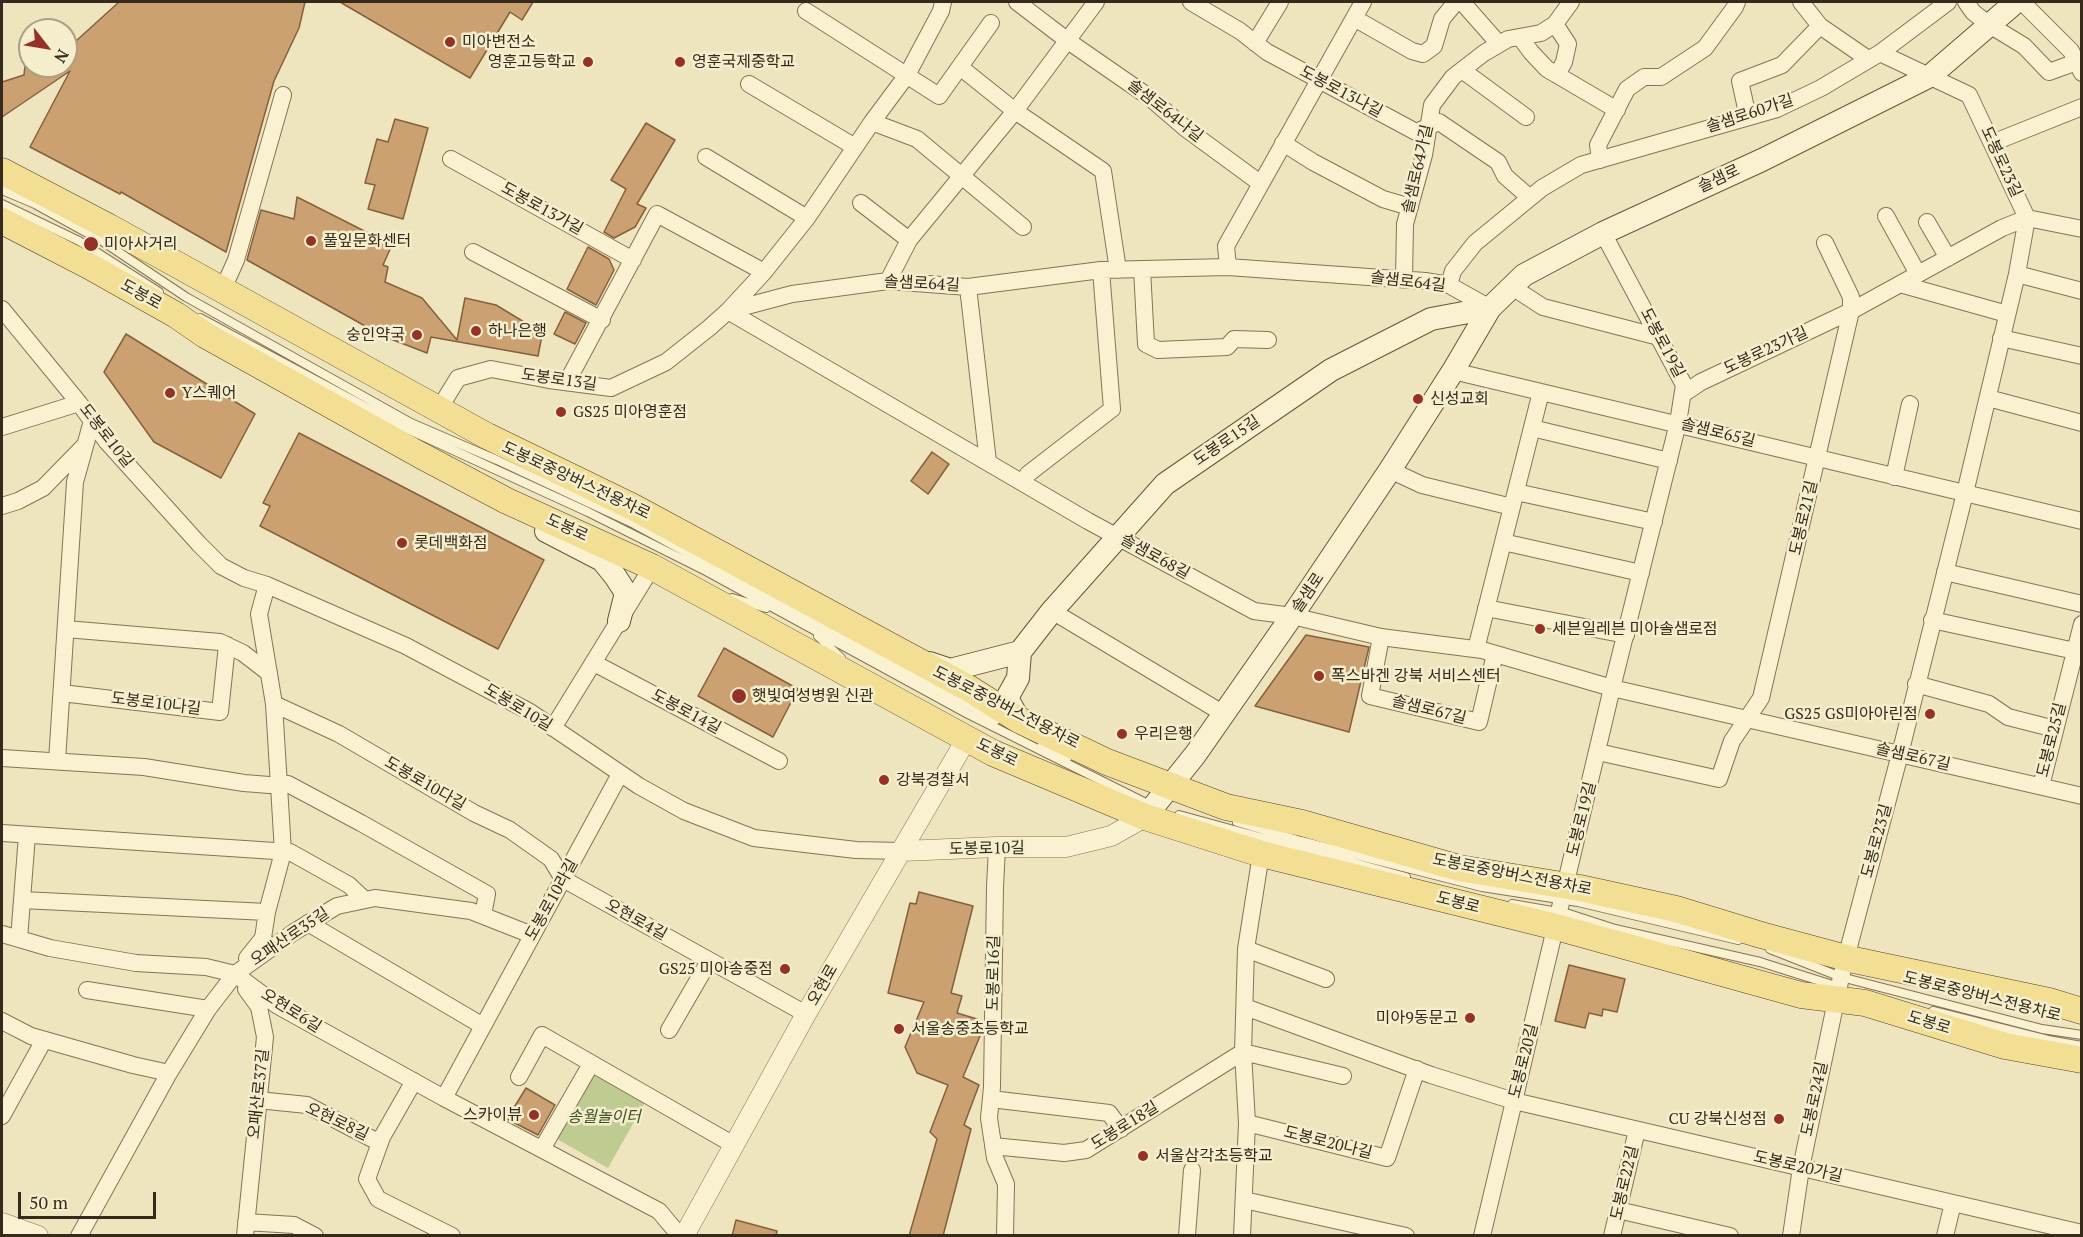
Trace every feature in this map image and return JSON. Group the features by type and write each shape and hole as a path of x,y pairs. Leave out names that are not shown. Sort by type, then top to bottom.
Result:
{"main road":[{"name":"솔샘로","path":"1162,803 1390,470 1454,370 1490,308 1524,275 1603,233 1762,160 1930,76 2016,2"},
{"name":"도봉로","path":"2,171 74,207 487,436 633,507 864,632 909,665 995,705 1019,720 1107,762 1162,803 1261,854 1561,907 1676,909 1761,935 1845,984 1865,1003 2005,1046 2082,1060"},
{"name":"도봉로","path":"3,221 90,266 176,315 205,335 435,463 507,501 652,567 1017,764 1162,803 1227,807 1302,823 1459,868 1801,995 1845,984 2049,1001 2082,1011"},
{"name":"도봉로15길","path":"1020,652 1052,611 1165,484 1331,370 1431,319 1490,308"},
{"path":"435,463 500,507 602,560 626,593 619,621"},
{"path":"909,665 950,670 1020,652 1018,678 1008,698 1019,720"}],"street":[{"name":"도봉로13길","path":"439,409 458,378 491,369 611,388 666,362 728,311 764,272 807,218 907,75 941,11 943,2"},
{"name":"솔샘로64나길","path":"1017,2 1068,41 1149,97 1185,128 1260,183"},
{"path":"888,281 909,240 1015,111 1096,2"},
{"name":"도봉로13나길","path":"1191,2 1240,31 1267,52 1416,132 1429,126"},
{"path":"1255,42 1280,2"},
{"path":"1228,267 1226,246 1363,2"},
{"path":"1354,18 1423,54 1434,46 1442,19 1456,2"},
{"path":"1462,2 1499,44"},
{"path":"1557,75 1564,62 1568,44 1555,24 1571,2"},
{"path":"1600,160 1598,145 1628,89 1644,77 1660,77 1705,48 1736,7 1737,2"},
{"path":"1801,2 1820,26 1874,56 1930,76"},
{"name":"솔샘로60가길","path":"1449,285 1452,271 1475,243 1529,197 1581,165 1786,105 1821,88 1874,56 1947,2"},
{"path":"1966,2 1973,12 1988,24 2024,46 2049,72 2080,65 2071,51 2022,2"},
{"path":"806,11 939,96 991,23"},
{"name":"솔샘로64가길","path":"1404,279 1405,224 1425,155 1432,105 1453,77 1499,44 1508,39 1541,33 1555,24"},
{"path":"1748,117 1740,81 1782,65 1820,26"},
{"path":"1520,37 1547,69 1617,110"},
{"path":"960,67 1015,111 1103,171 1109,270 1112,409 1028,474 1023,483"},
{"path":"1462,70 1526,117"},
{"name":"도봉로23길","path":"1845,984 1916,684 1988,398 2017,274 2027,218 1969,95 1930,76"},
{"path":"749,84 855,147"},
{"path":"223,289 236,260 283,95"},
{"path":"1992,143 2082,107"},
{"path":"872,123 917,139 1023,227"},
{"path":"1429,126 1439,123 1498,162 1505,176 1529,197"},
{"path":"1283,143 1313,162 1383,199 1410,207"},
{"path":"706,157 807,218"},
{"name":"도봉로13가길","path":"451,159 633,260"},
{"path":"861,203 909,240"},
{"path":"567,382 657,214 764,272"},
{"path":"1886,216 1918,274"},
{"path":"2027,218 2082,229"},
{"name":"도봉로23가길","path":"1683,394 1701,382 1851,311 2002,228 2027,218"},
{"path":"1927,222 1948,258"},
{"name":"도봉로19길","path":"1561,907 1612,688 1678,423 1684,385 1603,233"},
{"path":"1825,243 1851,297 1851,311"},
{"path":"473,252 602,320"},
{"name":"솔샘로64길","path":"728,311 792,294 888,281 968,286 1109,270 1228,267 1404,279 1449,285 1490,308"},
{"path":"1142,269 1146,344 1158,350 1227,347 1234,339 1268,340"},
{"path":"2017,274 2082,291"},
{"path":"1900,284 2007,314"},
{"path":"968,286 988,462"},
{"path":"1512,287 1543,307 1659,337"},
{"name":"도봉로10길","path":"2,309 115,451 221,566 244,578 267,585 405,646 530,712 620,774 684,811 754,838 856,850 902,851 1066,847 1088,843 1111,836 1133,825 1162,803"},
{"name":"솔샘로68길","path":"728,311 1023,483 1254,611 1292,616"},
{"name":"도봉로21길","path":"1745,719 1761,698 1851,311"},
{"path":"2001,338 2082,356"},
{"name":"솔샘로65길","path":"1454,370 2082,521"},
{"path":"1476,649 1541,392"},
{"path":"1988,398 2082,423"},
{"path":"2,427 79,403"},
{"path":"1894,477 1910,404"},
{"path":"57,761 75,482 92,421"},
{"path":"1532,428 1669,461"},
{"path":"2,506 18,501 43,488 86,443"},
{"path":"1390,470 1422,485 1654,522"},
{"path":"1503,542 1641,573"},
{"path":"553,728 652,567"},
{"path":"1945,572 2082,604"},
{"path":"235,974 263,938 267,912 283,852 274,704 259,614 267,585"},
{"path":"1486,608 1626,635"},
{"path":"1052,611 1224,714"},
{"name":"솔샘로67길","path":"1292,616 1381,637 1476,649 1612,688 2082,796"},
{"path":"1932,620 2075,651"},
{"name":"도봉로25길","path":"2041,786 2082,624"},
{"path":"66,629 220,642 243,653 269,673"},
{"name":"솔샘로67길","path":"1381,637 1370,696 1479,722 1495,654"},
{"name":"도봉로10나길","path":"62,693 220,712 227,645"},
{"name":"도봉로14길","path":"594,663 779,760"},
{"path":"1916,684 1989,704 2008,717 2055,729"},
{"name":"도봉로10다길","path":"274,704 339,734 474,813 510,830 551,859 563,879"},
{"path":"1598,753 1719,779 1732,741 1745,719"},
{"name":"오현로","path":"682,1236 806,1014 967,738"},
{"path":"2,758 144,767 233,781 288,784 487,894 483,915"},
{"name":"도봉로10라길","path":"444,1098 620,774"},
{"path":"2,833 290,852 349,885 365,900"},
{"path":"19,939 27,835"},
{"name":"도봉로16길","path":"997,847 989,1118 995,1158 1006,1184 1005,1236"},
{"path":"1242,1236 1247,1123 1243,1052 1246,949 1261,854"},
{"name":"오현로4길","path":"563,879 806,1014"},
{"name":"오패산로35길","path":"79,1236 169,1073 208,1009 235,974 308,923 337,906 375,898 471,911 532,935"},
{"path":"22,900 267,912"},
{"name":"도봉로20길","path":"1482,1236 1561,907"},
{"path":"308,923 483,1026"},
{"name":"오현로6길","path":"2,934 50,948 136,963 206,967 235,974 278,1006 444,1098 659,1211 682,1236"},
{"path":"1246,949 1326,979"},
{"path":"669,1030 709,961"},
{"name":"오패산로37길","path":"235,974 260,1007 264,1037 245,1229 294,1225 315,1236"},
{"name":"도봉로24길","path":"1791,1236 1801,1168 1845,984"},
{"path":"87,990 208,1009"},
{"path":"1245,1007 1514,1101"},
{"path":"2,1022 44,1040 169,1073"},
{"path":"519,1077 542,1035 734,1145"},
{"path":"2,1116 44,1040"},
{"path":"1243,1052 1342,1076"},
{"name":"도봉로18길","path":"993,1146 1065,1153 1086,1150 1243,1052"},
{"path":"542,1149 591,1064"},
{"name":"도봉로20나길","path":"1247,1123 1387,1158 1417,1069"},
{"name":"오현로8길","path":"414,1081 380,1143 367,1179 378,1199 447,1234"},
{"path":"991,1099 1109,1113 1121,1129"},
{"name":"오현로8길","path":"258,1100 307,1106 380,1143"},
{"name":"도봉로20가길","path":"1514,1101 2082,1233"},
{"name":"도봉로22길","path":"1612,1236 1637,1130"},
{"path":"1187,1236 1192,1170"},
{"path":"1244,1200 1406,1236"},
{"path":"1946,1236 1953,1203"},
{"path":"1618,1210 1730,1236"},
{"path":"2,1223 38,1236"}],"lane":[{"name":"도봉로중앙버스전용차로","path":"2,190 35,204 102,241 186,297 411,423 634,524 909,665 941,692 1054,751 1121,780"},
{"path":"3,221 79,241 166,296"},
{"path":"190,312 405,428 588,512 706,571 968,714 1162,803 1435,885"},
{"path":"675,579 783,613"},
{"path":"812,629 869,684"},
{"path":"941,692 995,705"},
{"name":"도봉로중앙버스전용차로","path":"1221,816 1301,841 1561,907 1743,942"},
{"path":"1503,902 1561,907"},
{"name":"도봉로중앙버스전용차로","path":"1763,947 1845,984 2042,1029 2082,1035"},
{"path":"1845,984 1884,999"},
{"path":"1925,1009 2048,1040 2082,1046"}],"green space":[{"name":"송월놀이터","path":"598,1068 647,1099 608,1168 557,1139"}],"building":[{"path":"119,2 305,2 299,28 274,81 226,252 121,192 120,194 30,147 66,78 78,78 78,39"},
{"name":"미아변전소","path":"340,2 533,2 522,20 510,12 470,78"},
{"path":"18,77 60,78 2,117 2,82"},
{"path":"395,119 428,128 403,219 368,209 375,185 365,183 377,139 388,142"},
{"path":"646,123 675,140 637,204 646,208 635,227 614,238 604,232 626,189 611,180"},
{"path":"297,197 392,245 383,265 388,267 385,282 422,298 457,340 465,298 496,305 529,325 543,330 538,356 431,337 427,353 383,336 247,260 261,210 294,219"},
{"path":"588,247 609,259 614,270 596,305 567,289"},
{"path":"565,312 586,323 575,344 554,334"},
{"name":"Y스퀘어","path":"126,334 255,414 221,478 154,442 104,372"},
{"name":"롯데백화점","path":"299,433 544,560 498,649 260,526 270,506 263,503"},
{"path":"932,452 949,464 928,494 911,481"},
{"name":"폭스바겐 강북 서비스센터","path":"1306,635 1369,647 1349,732 1255,706"},
{"path":"724,648 798,689 773,737 698,696"},
{"path":"919,892 973,906 951,993 962,996 957,1013 977,1019 980,1036 963,1077 979,1085 964,1125 971,1129 943,1236 909,1236 937,1139 930,1132 948,1085 917,1073 905,1047 924,1002 888,993 910,903 916,904"},
{"path":"1569,965 1625,979 1617,1012 1603,1009 1602,1016 1589,1013 1585,1028 1555,1021"},
{"name":"스카이뷰","path":"526,1088 555,1105 538,1135 507,1119"},
{"path":"736,1220 777,1231 776,1236 732,1236"}],"place":[{"name":"미아변전소","path":"450,42"},
{"name":"영훈고등학교","path":"588,62"},
{"name":"영훈국제중학교","path":"680,62"},
{"name":"풀잎문화센터","path":"311,241"},
{"name":"미아사거리","path":"91,244"},
{"name":"하나은행","path":"476,331"},
{"name":"숭인약국","path":"417,335"},
{"name":"Y스퀘어","path":"170,393"},
{"name":"신성교회","path":"1418,399"},
{"name":"GS25 미아영훈점","path":"561,412"},
{"name":"롯데백화점","path":"402,543"},
{"name":"세븐일레븐 미아솔샘로점","path":"1540,629"},
{"name":"폭스바겐 강북 서비스센터","path":"1319,676"},
{"name":"햇빛여성병원 신관","path":"739,696"},
{"name":"GS25 GS미아아린점","path":"1930,714"},
{"name":"우리은행","path":"1122,734"},
{"name":"강북경찰서","path":"884,780"},
{"name":"GS25 미아송중점","path":"785,969"},
{"name":"미아9동문고","path":"1470,1018"},
{"name":"서울송중초등학교","path":"899,1029"},
{"name":"스카이뷰","path":"534,1115"},
{"name":"CU 강북신성점","path":"1779,1119"},
{"name":"서울삼각초등학교","path":"1143,1156"}]}
